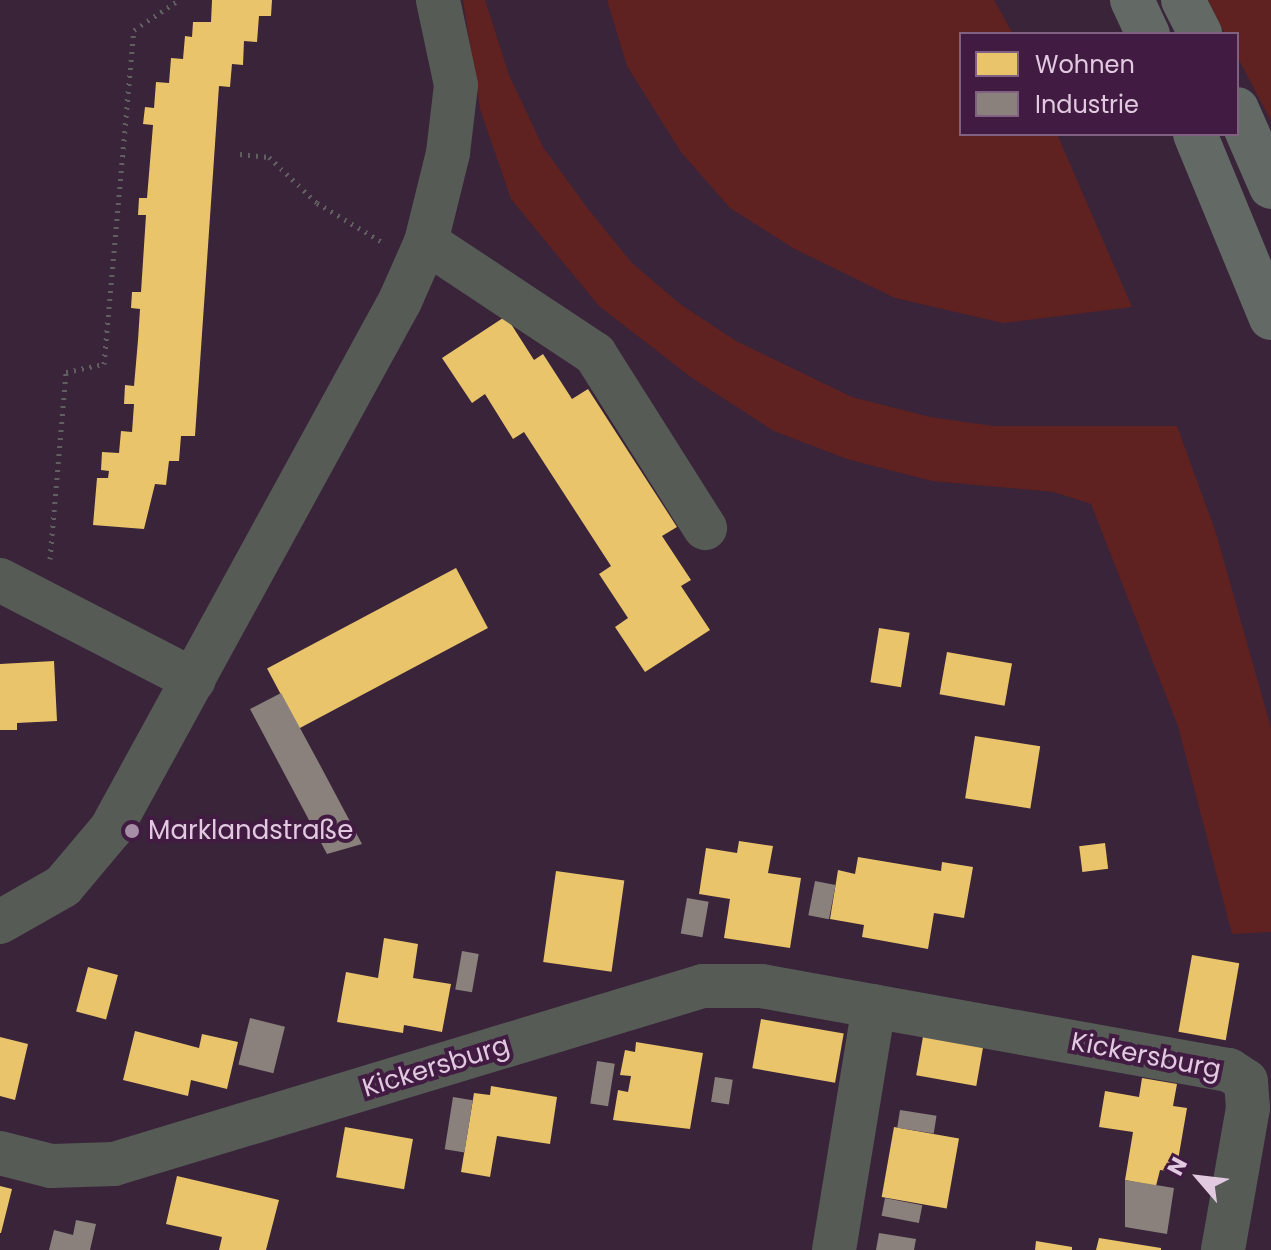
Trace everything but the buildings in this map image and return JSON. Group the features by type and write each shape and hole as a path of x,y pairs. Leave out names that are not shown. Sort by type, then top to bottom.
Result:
{"highway":[{"path":"1132,0 1147,32"},
{"path":"1183,0 1199,32"},
{"path":"1239,114 1271,187"},
{"path":"1196,136 1240,233 1271,318"}],"street":[{"path":"0,922 63,886 97,849 194,680 422,253 448,153 456,85 438,0"},
{"path":"422,253 595,354 705,528"},
{"path":"0,580 194,680"},
{"name":"Kickersburg","path":"0,1153 51,1166 114,1164 703,986 761,986 1229,1070 1246,1081 1248,1108 1223,1250"},
{"path":"834,1250 874,1006"}],"path":[{"path":"46,602 66,372 104,364 134,30 179,0"},
{"path":"240,154 269,157 317,203 422,253"}],"shaded area":[{"path":"463,0 485,0 509,75 543,147 588,209 632,263 680,304 736,341 852,397 930,417 994,426 1177,426 1216,533 1271,728 1271,932 1232,934 1178,726 1091,504 1054,492 932,481 847,459 774,431 692,378 599,306 511,199 480,109"},
{"path":"607,0 994,0 1012,32 959,32 959,136 1058,136 1132,307 1003,323 895,298 793,248 730,208 681,152 627,66"},
{"path":"1208,0 1271,0 1271,121 1239,60 1239,32 1224,32"}],"place":[{"name":"Marklandstraße","path":"132,831"}]}
